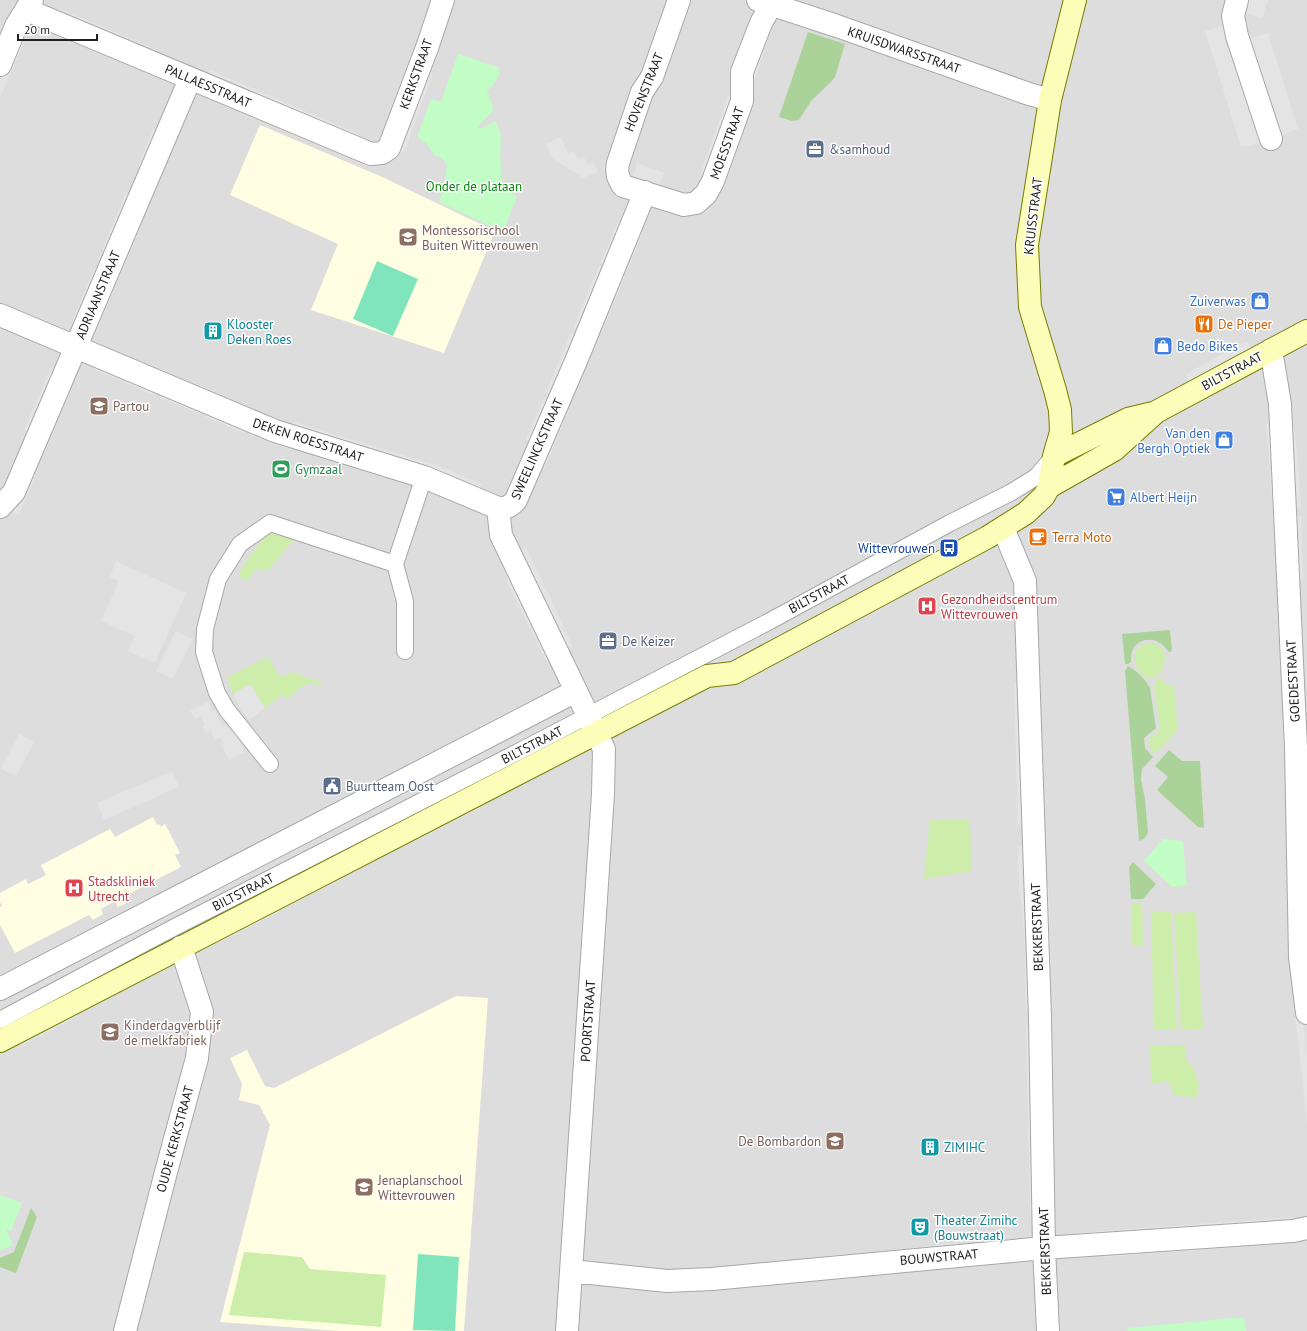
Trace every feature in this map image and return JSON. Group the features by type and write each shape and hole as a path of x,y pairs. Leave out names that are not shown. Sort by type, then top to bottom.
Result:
{"street":[{"name":"KERKSTRAAT","path":"389,148 428,45 443,0"},
{"name":"HOVENSTRAAT","path":"645,192 623,186 618,179 616,172 642,92 652,77 679,0"},
{"name":"KRUISSTRAAT","path":"1054,456 1061,432 1060,410 1030,308 1027,245 1050,100 1075,0"},
{"path":"1237,0 1232,16 1237,36 1271,139"},
{"name":"MOESSTRAAT","path":"645,192 684,205 696,203 706,194 713,181 742,101 742,72 761,23 764,2"},
{"name":"KRUISDWARSSTRAAT","path":"764,2 1050,100"},
{"name":"PALLAESSTRAAT","path":"30,5 190,79 371,154 382,153 389,148"},
{"path":"0,65 16,26 30,5"},
{"name":"ADRIAANSTRAAT","path":"0,507 14,492 190,79"},
{"name":"SWEELINCKSTRAAT","path":"592,724 501,535 498,508 504,509 512,505 516,500 576,361 645,192"},
{"name":"DEKEN ROESSTRAAT","path":"0,315 274,431 424,477 498,508"},
{"name":"BILTSTRAAT","path":"1049,487 1114,450 1156,412 1307,331"},
{"name":"GOEDESTRAAT","path":"1271,350 1280,404 1296,748 1300,957 1307,1013"},
{"name":"BILTSTRAAT","path":"0,1041 181,947 592,724 707,676 734,673 988,537 1026,513 1044,496 1049,487 1054,456 1132,418 1156,412"},
{"name":"BEKKERSTRAAT","path":"1003,528 1025,581 1040,1017 1044,1248 1048,1331"},
{"name":"BILTSTRAAT","path":"0,989 576,691"},
{"name":"POORTSTRAAT","path":"567,1331 603,794 604,749 592,724"},
{"name":"OUDE KERKSTRAAT","path":"125,1331 197,1058 202,1012 181,947"},
{"name":"BOUWSTRAAT","path":"571,1271 667,1281 712,1279 1044,1248 1285,1231 1307,1228"}],"lane":[{"name":"BILTSTRAAT","path":"0,1020 173,928 592,724 770,620 950,523 1010,493 1036,477 1054,456"},
{"path":"406,651 405,601 395,564 424,477"},
{"path":"270,764 227,710 217,693 204,652 205,630 218,579 236,550 240,544 270,523 395,564"}],"shaded area":[{"path":"0,0 1307,0 1307,1331 0,1331"},
{"path":"1249,0 1268,0 1262,19 1248,14 1244,16"},
{"path":"59,8 175,58 174,62 57,12"},
{"path":"852,18 980,63 978,69 851,25"},
{"path":"765,24 772,27 756,77 748,74"},
{"path":"1223,26 1260,143 1241,147 1205,31"},
{"path":"21,31 26,38 0,98 0,81"},
{"path":"1268,33 1298,129 1280,136 1249,37 1252,38"},
{"path":"210,70 358,134 357,138 207,76"},
{"path":"429,72 433,73 404,153 397,152"},
{"path":"728,96 735,99 709,175 701,172"},
{"name":"Montessorischool Buiten Wittevrouwen","path":"260,125 380,176 495,231 444,353 311,310 338,244 230,195"},
{"path":"153,130 159,133 142,167 138,165"},
{"path":"561,137 568,153 574,151 578,159 584,157 588,165 594,163 598,172 583,178 553,159 546,144"},
{"path":"637,163 664,173 658,190 632,181"},
{"path":"126,193 130,195 106,252 102,250"},
{"path":"139,221 142,223 97,329 91,326"},
{"path":"618,222 622,223 607,265 601,262"},
{"path":"639,231 643,232 626,273 620,270"},
{"path":"599,266 606,269 579,331 573,328"},
{"path":"94,269 98,271 79,322 73,319"},
{"path":"618,274 625,277 599,337 596,336"},
{"path":"571,333 577,335 552,395 546,392"},
{"path":"1247,341 1252,347 1188,381 1186,374"},
{"path":"96,365 159,389 156,396 95,370"},
{"path":"51,368 58,371 32,434 24,430"},
{"path":"164,391 203,407 200,414 161,398"},
{"path":"544,397 550,399 531,441 526,439"},
{"path":"563,404 570,407 544,469 537,466"},
{"path":"208,410 247,426 245,433 206,417"},
{"path":"294,422 441,467 481,484 481,492 293,428"},
{"path":"1266,423 1272,423 1280,509 1273,510"},
{"path":"252,428 290,443 288,449 249,435"},
{"path":"1294,428 1298,458 1301,508 1294,509 1288,429"},
{"path":"28,471 36,475 19,515 11,512"},
{"path":"1294,516 1301,516 1303,580 1297,581"},
{"path":"526,547 573,647 568,650 518,548 523,549"},
{"path":"116,561 186,593 155,663 128,651 135,636 101,621 119,581 110,577"},
{"path":"510,577 550,658 545,660 506,579"},
{"path":"176,631 193,639 173,679 156,671"},
{"path":"1014,683 1018,683 1025,824 1018,824"},
{"path":"250,684 265,708 249,720 233,694"},
{"path":"208,702 212,711 215,710 222,726 226,725 231,733 234,731 245,752 229,760 222,745 224,745 221,738 215,740 211,731 206,733 202,726 205,724 201,716 195,719 190,711"},
{"path":"19,734 34,742 16,776 1,769"},
{"path":"172,771 179,787 104,820 97,803"},
{"path":"477,801 481,808 419,839 415,832"},
{"name":"Stadskliniek Utrecht","path":"153,817 157,825 159,824 161,827 165,824 180,853 175,855 181,867 127,895 130,901 118,907 115,901 101,909 103,914 93,920 89,915 15,953 0,925 0,907 2,906 0,902 0,893 26,879 28,884 46,875 41,865 110,829 115,837"},
{"path":"1018,846 1026,846 1034,1009 1026,1010 1024,929 1019,887"},
{"path":"341,871 345,877 286,908 282,901"},
{"path":"1043,887 1049,887 1051,965 1047,966"},
{"path":"275,905 279,912 219,943 216,936"},
{"path":"1299,985 1307,1056 1307,1123 1292,986"},
{"name":"Jenaplanschool Wittevrouwen","path":"456,996 488,998 464,1331 340,1331 220,1322 270,1125 259,1105 239,1100 242,1084 230,1058 247,1050 265,1086 274,1088"},
{"path":"76,1008 79,1016 20,1046 16,1039"},
{"path":"1026,1025 1034,1025 1037,1212 1030,1212"},
{"path":"1293,1217 1294,1220 1076,1237 1075,1233"},
{"path":"1295,1240 1295,1243 1106,1257 1104,1255 1078,1258 1077,1255"},
{"path":"957,1243 963,1248 864,1258 864,1253"},
{"path":"858,1253 859,1258 764,1268 764,1262"},
{"path":"799,1279 799,1283 702,1292 702,1287"}],"green space":[{"path":"808,32 845,44 835,77 811,101 799,120 792,121 779,117"},
{"name":"Onder de plataan","path":"458,54 500,68 499,75 487,90 493,111 477,127 480,129 496,121 500,131 502,180 508,192 517,196 503,232 439,202 444,188 447,165 442,158 434,155 427,144 417,137 431,99 441,102"},
{"path":"377,261 418,279 393,336 353,319"},
{"path":"271,531 295,538 267,571 263,569 255,570 250,577 250,581 238,576 253,552"},
{"path":"1170,630 1171,652 1169,652 1157,641 1145,640 1135,646 1132,652 1131,662 1125,664 1122,634"},
{"path":"1150,643 1159,646 1165,655 1162,669 1151,679 1140,673 1135,661 1137,649 1142,645"},
{"path":"268,657 280,677 292,672 323,683 319,686 310,683 306,684 287,700 283,694 265,708 250,684 233,694 227,677"},
{"path":"1128,666 1146,682 1150,688 1156,728 1144,738 1145,748 1153,757 1142,769 1141,780 1145,799 1148,833 1144,839 1139,841 1125,671"},
{"path":"1160,677 1167,685 1174,685 1178,730 1155,754 1150,747 1148,740 1158,732 1160,727 1154,687 1155,682"},
{"path":"1169,750 1182,761 1200,761 1204,828 1198,827 1157,790 1168,777 1155,766"},
{"path":"930,819 970,819 971,871 924,879"},
{"path":"1163,839 1183,841 1187,886 1172,887 1144,861"},
{"path":"1133,862 1156,884 1143,899 1131,899 1129,867"},
{"path":"1131,904 1142,904 1143,946 1132,946"},
{"path":"1171,911 1177,1030 1154,1030 1151,912"},
{"path":"1196,912 1203,1029 1181,1030 1174,913"},
{"path":"1185,1045 1185,1056 1189,1064 1193,1067 1199,1084 1197,1097 1176,1096 1167,1081 1151,1084 1150,1046"},
{"path":"0,1195 22,1203 11,1231 6,1229 13,1245 0,1251"},
{"path":"31,1208 37,1217 16,1273 0,1267 0,1258 14,1252"},
{"path":"244,1252 302,1257 310,1269 386,1275 381,1327 229,1315"},
{"path":"418,1254 459,1257 455,1331 413,1330"},
{"path":"1244,1317 1246,1331 1128,1331 1127,1328"}],"place":[{"name":"&samhoud","path":"815,149"},
{"name":"Montessorischool Buiten Wittevrouwen","path":"408,237"},
{"name":"Zuiverwas","path":"1260,301"},
{"name":"De Pieper","path":"1204,324"},
{"name":"Klooster Deken Roes","path":"213,331"},
{"name":"Bedo Bikes","path":"1163,346"},
{"name":"Partou","path":"99,406"},
{"name":"Van den Bergh Optiek","path":"1224,440"},
{"name":"Gymzaal","path":"281,469"},
{"name":"Albert Heijn","path":"1116,497"},
{"name":"Terra Moto","path":"1038,537"},
{"name":"Wittevrouwen","path":"949,548"},
{"name":"Gezondheidscentrum Wittevrouwen","path":"927,606"},
{"name":"De Keizer","path":"608,641"},
{"name":"Buurtteam Oost","path":"332,786"},
{"name":"Stadskliniek Utrecht","path":"74,888"},
{"name":"Kinderdagverblijf de melkfabriek","path":"110,1032"},
{"name":"De Bombardon","path":"835,1141"},
{"name":"ZIMIHC","path":"930,1147"},
{"name":"Jenaplanschool Wittevrouwen","path":"364,1187"},
{"name":"Theater Zimihc (Bouwstraat)","path":"920,1227"}]}
